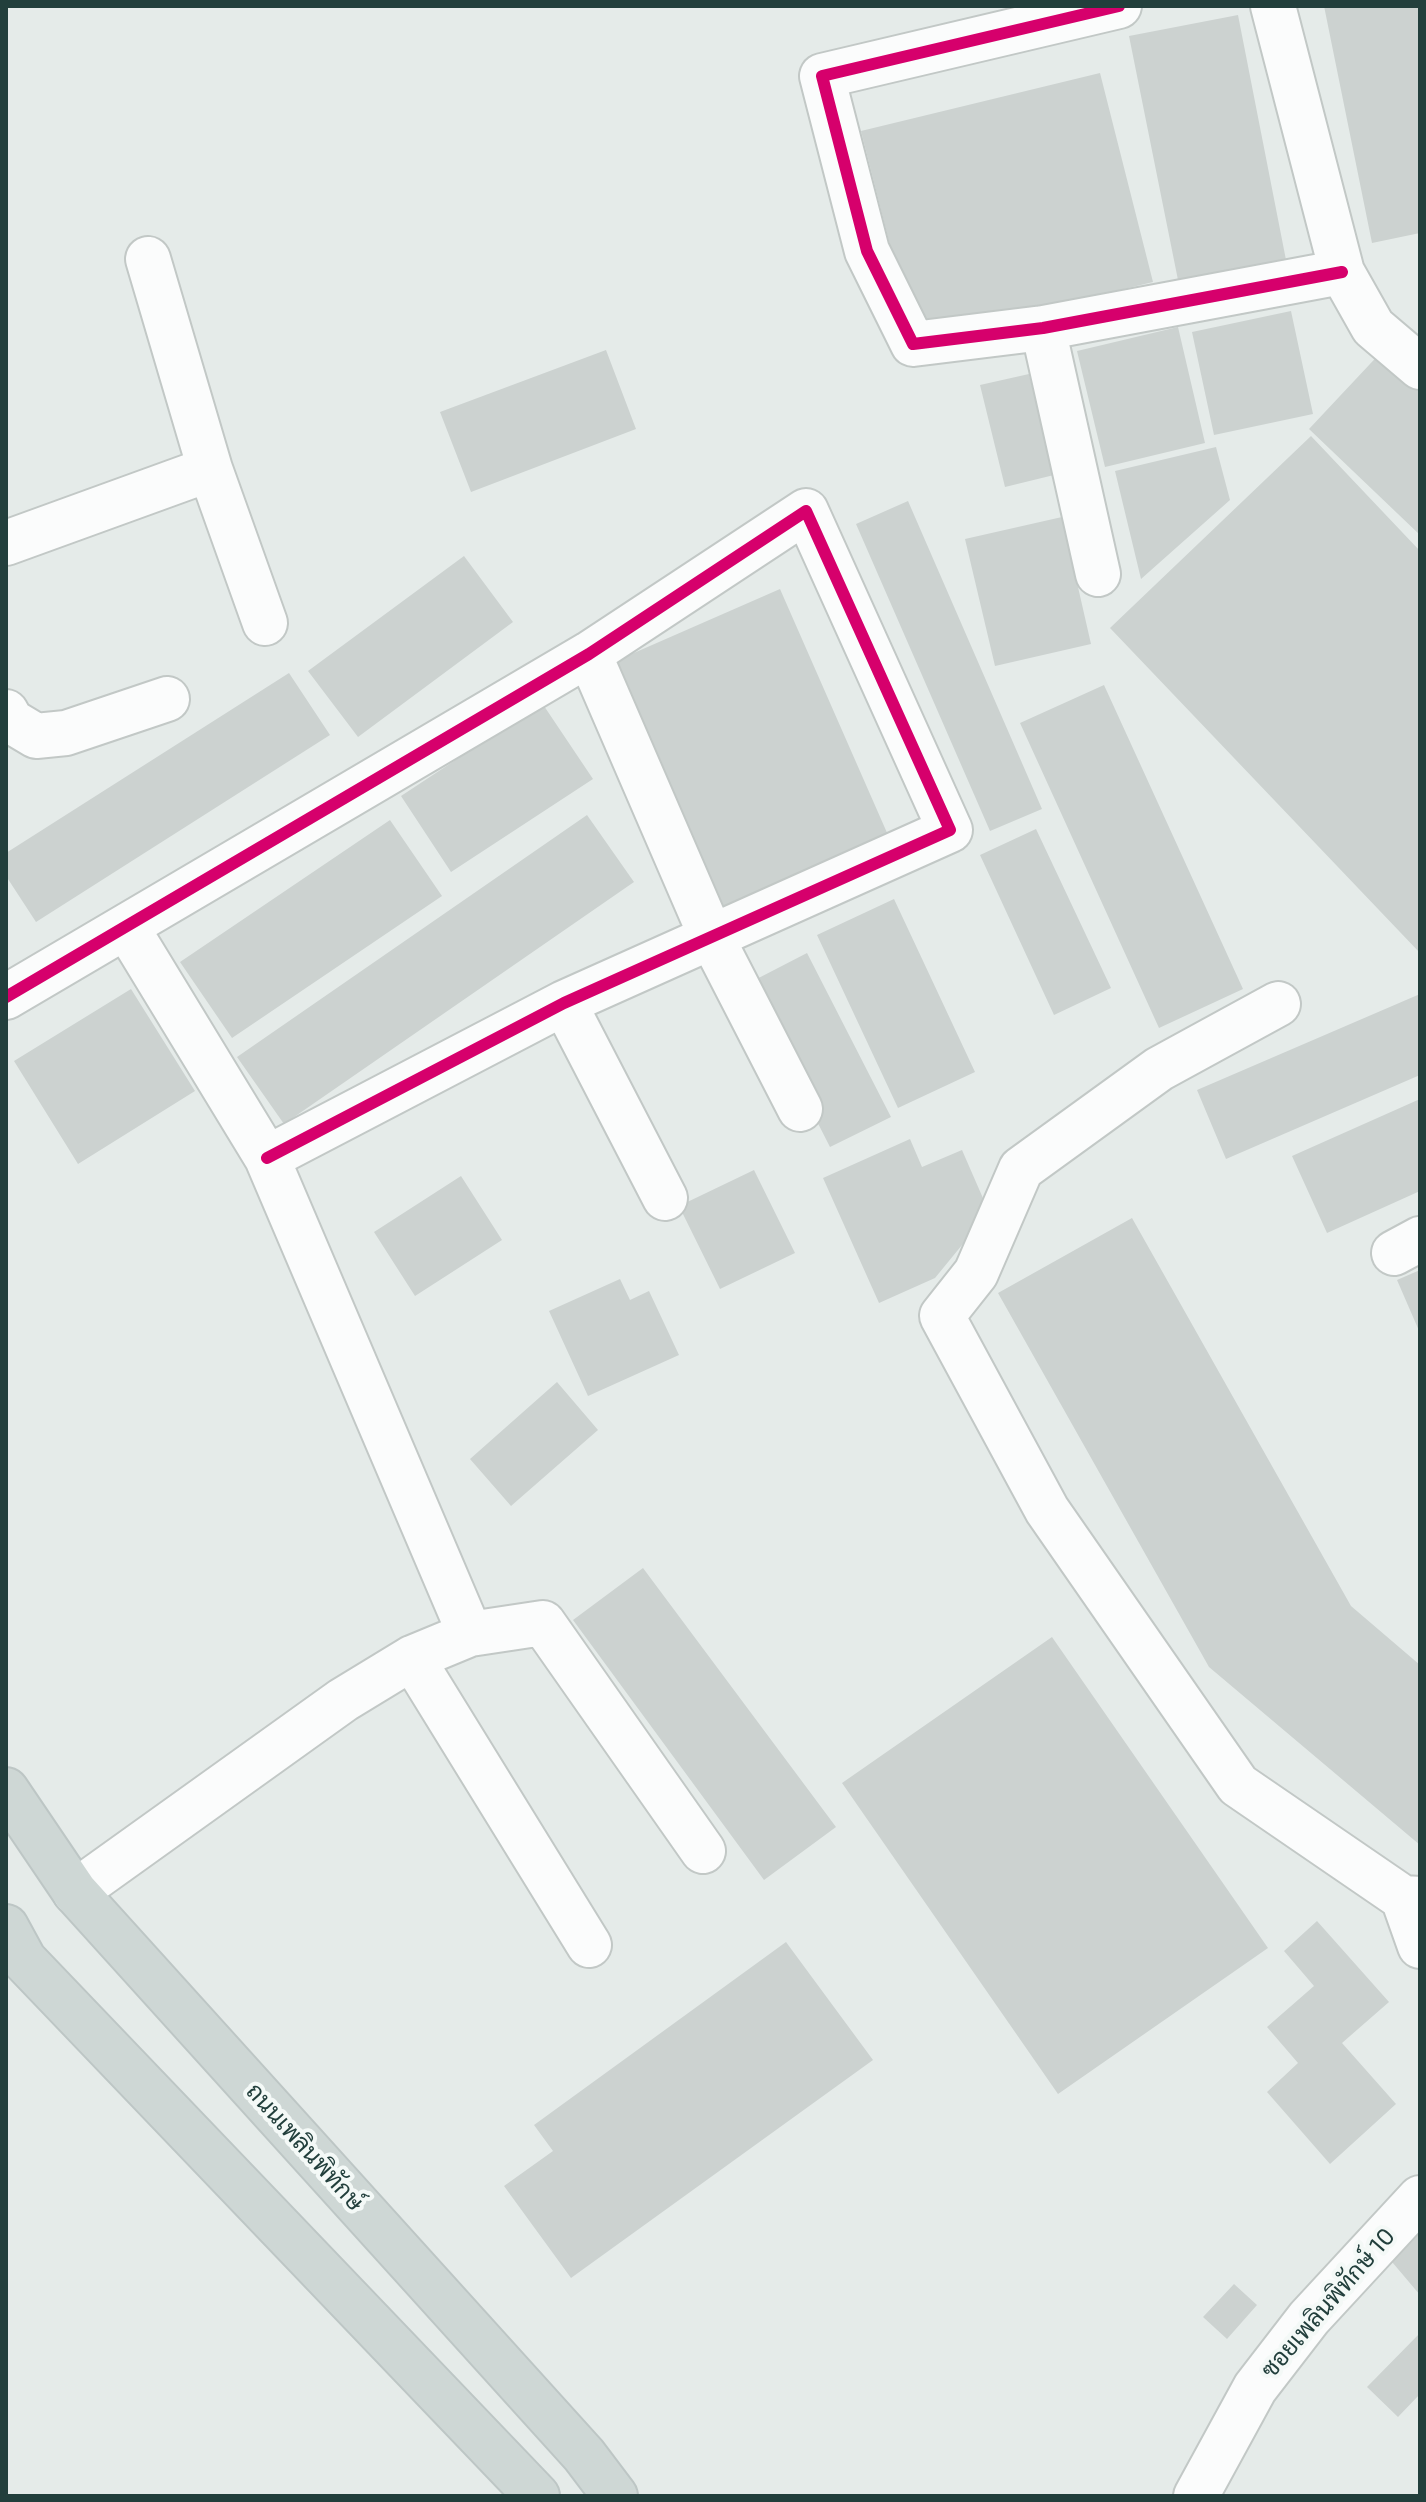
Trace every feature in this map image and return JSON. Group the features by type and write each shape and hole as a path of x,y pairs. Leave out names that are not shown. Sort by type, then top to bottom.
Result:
{"main road":[{"name":"ถนนเพลินพิทักษ์","path":"6,1790 75,1892 584,2455 615,2496"},
{"path":"6,1927 24,1960 537,2496"}],"street":[{"path":"1119,6 822,76 867,251 913,344 1043,328 1342,272"},
{"path":"1273,6 1342,272 1373,327 1420,367"},
{"path":"148,259 210,469 265,623"},
{"path":"1043,328 1098,574"},
{"path":"6,543 210,469"},
{"path":"6,997 589,654 806,511 950,830 564,1003 267,1158"},
{"path":"589,654 711,936 800,1109"},
{"path":"6,712 11,721 36,736 66,733 167,699"},
{"path":"127,928 267,1158 470,1634"},
{"path":"564,1003 665,1198"},
{"path":"1278,1004 1159,1069 1021,1169 976,1273 942,1316 1047,1510 1238,1785 1411,1898 1420,1946"},
{"path":"75,1892 343,1700 412,1658 470,1634 543,1623 703,1851"},
{"path":"412,1658 589,1945"},
{"name":"ซอยเพลินพิทักษ์ 10","path":"1196,2496 1255,2388 1309,2318 1420,2198"}],"building":[{"path":"1324,6 1420,6 1420,233 1372,243"},
{"path":"1238,15 1286,260 1178,280 1129,36"},
{"path":"1100,73 1153,282 914,340 861,131"},
{"path":"1291,311 1313,414 1214,435 1192,332"},
{"path":"1178,327 1205,443 1105,467 1077,351"},
{"path":"1385,348 1420,381 1420,535 1309,429"},
{"path":"606,350 636,429 471,492 440,412"},
{"path":"1029,374 1054,475 1005,487 980,385"},
{"path":"1311,436 1420,551 1420,953 1110,628"},
{"path":"1216,447 1230,500 1141,579 1115,471"},
{"path":"908,501 1042,809 990,831 856,524"},
{"path":"1062,517 1091,644 995,666 965,539"},
{"path":"464,556 513,622 358,737 308,671"},
{"path":"780,589 888,835 720,909 611,663"},
{"path":"289,673 330,735 36,922 6,876 6,853"},
{"path":"1104,685 1243,989 1159,1028 1020,723"},
{"path":"542,703 593,779 451,872 401,796"},
{"path":"587,815 634,882 284,1124 237,1057"},
{"path":"390,820 442,896 232,1038 180,962"},
{"path":"1036,829 1111,988 1054,1015 980,855"},
{"path":"894,899 975,1072 898,1108 817,935"},
{"path":"807,953 891,1117 830,1147 747,984"},
{"path":"131,989 195,1091 78,1164 14,1061"},
{"path":"1420,994 1420,1075 1226,1159 1197,1090"},
{"path":"1420,1099 1420,1191 1327,1233 1292,1156"},
{"path":"910,1139 922,1167 962,1150 989,1212 935,1278 879,1303 823,1178"},
{"path":"754,1170 795,1253 720,1289 679,1206"},
{"path":"461,1176 502,1240 415,1296 374,1232"},
{"path":"1132,1218 1351,1606 1420,1665 1420,1845 1209,1667 998,1293"},
{"path":"1420,1270 1420,1333 1397,1280"},
{"path":"620,1279 630,1300 649,1291 679,1355 588,1396 549,1311"},
{"path":"557,1382 598,1430 511,1506 470,1459"},
{"path":"643,1568 836,1827 764,1880 573,1620"},
{"path":"1052,1637 1268,1948 1058,2094 842,1783"},
{"path":"1317,1921 1389,2002 1342,2043 1396,2104 1330,2164 1267,2092 1298,2063 1267,2027 1314,1986 1284,1951"},
{"path":"786,1942 873,2060 571,2278 504,2186 553,2151 534,2125"},
{"path":"1420,2228 1420,2295 1387,2256"},
{"path":"1234,2284 1257,2305 1227,2339 1203,2317"},
{"path":"1420,2333 1420,2394 1398,2417 1367,2387"}],"cycle path":[{"path":"1119,6 822,76 867,251 913,344 1043,328 1342,272"},
{"path":"6,997 589,654 806,511 950,830 564,1003 267,1158"}]}
